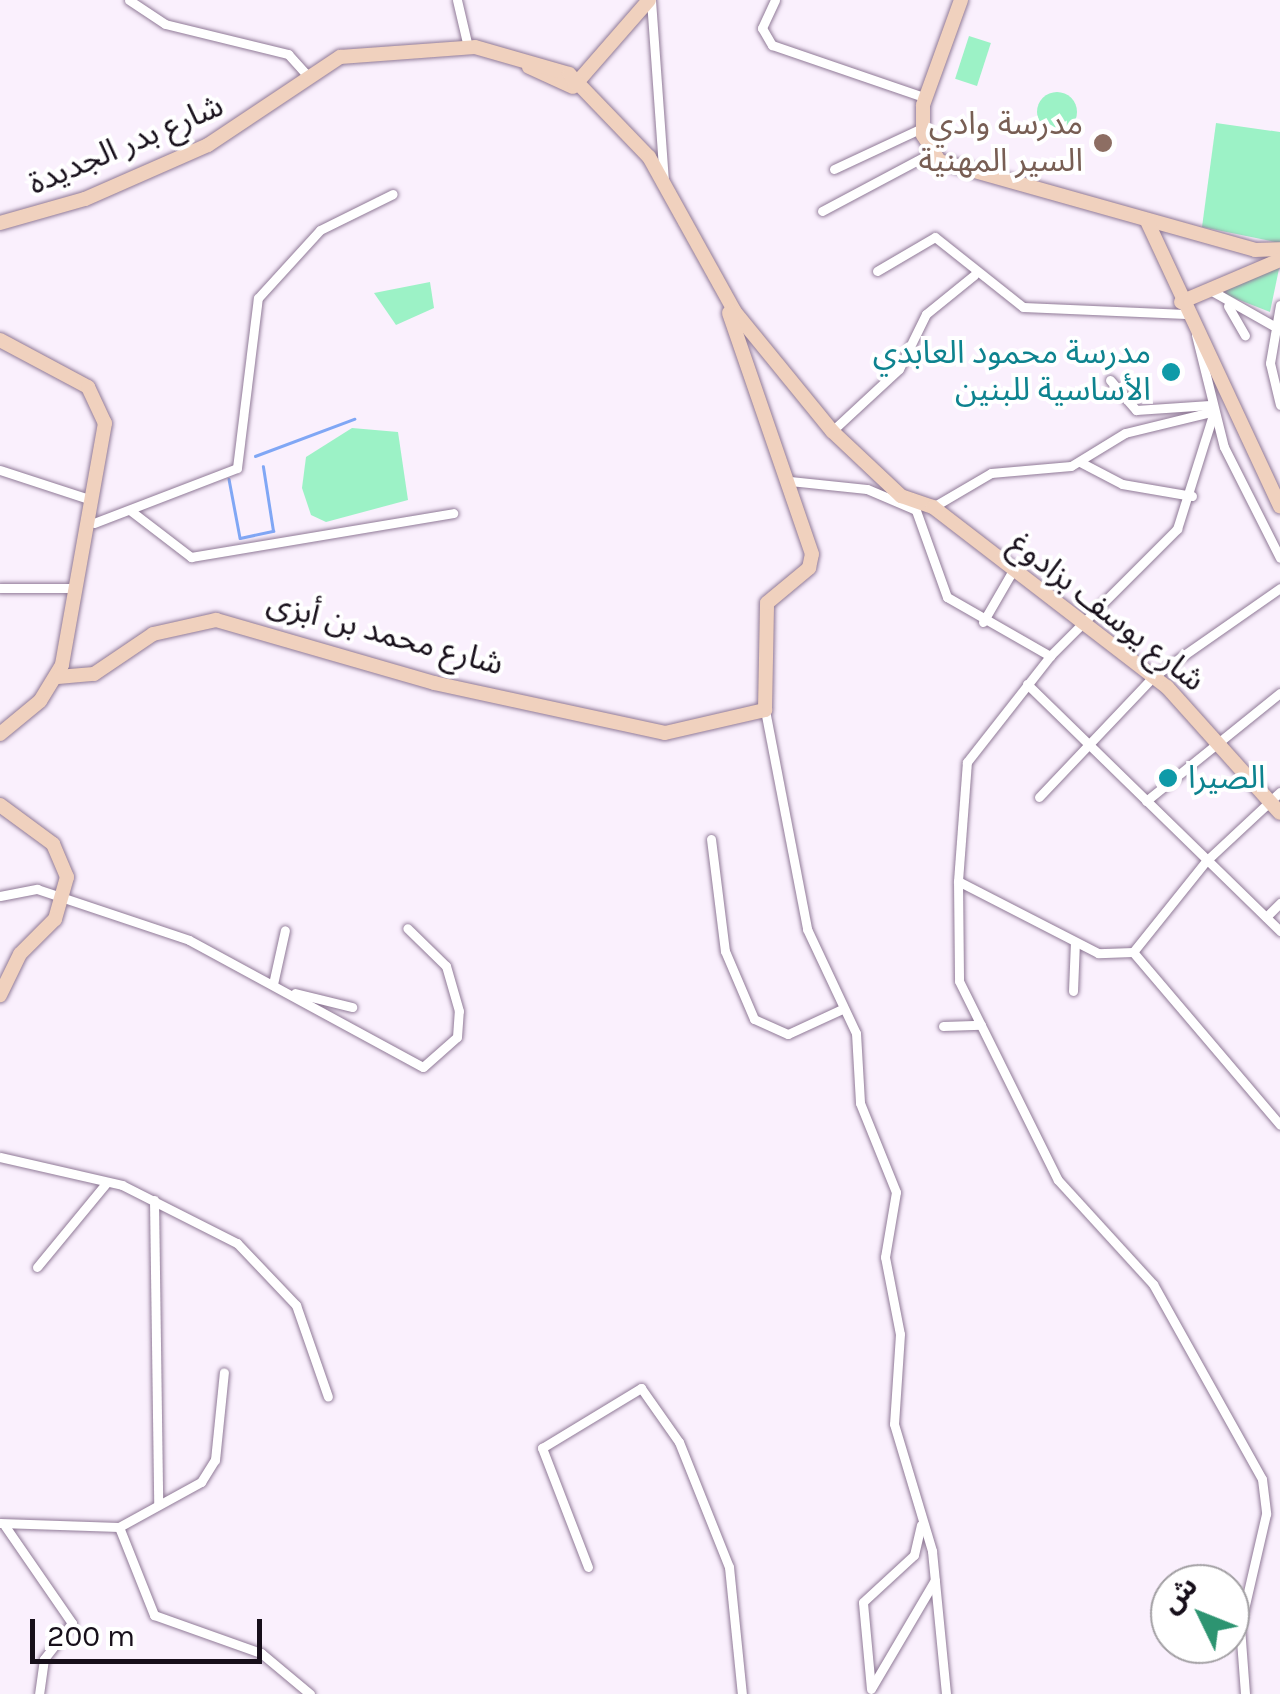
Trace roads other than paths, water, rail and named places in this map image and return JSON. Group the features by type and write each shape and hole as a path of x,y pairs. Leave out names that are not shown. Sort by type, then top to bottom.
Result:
{"main road":[{"path":"571,81 650,0"},
{"path":"961,0 924,96 922,128 930,153 958,171 1254,250 1280,249"},
{"name":"شارع بدر الجديدة","path":"0,224 85,199 208,145 306,75 347,56 468,47 492,48 571,81 593,96 664,180"},
{"path":"664,180 724,293 790,481 812,560 768,603 764,710"},
{"path":"1147,221 1196,335 1280,506"},
{"path":"1254,250 1260,270"},
{"path":"1184,308 1280,260"},
{"path":"724,293 832,431 914,507 933,507"},
{"path":"0,340 101,403 94,523 58,677 0,734"},
{"name":"شارع يوسف بزادوغ","path":"933,507 1012,572 1084,621 1154,676 1274,796 1280,812"},
{"name":"شارع محمد بن أبزى","path":"58,677 94,674 153,634 216,620 434,683 665,733 764,710"},
{"path":"0,805 60,852 65,896 0,995"}],"street":[{"path":"129,0 200,36 288,54 306,75"},
{"path":"458,0 468,47"},
{"path":"650,0 664,180"},
{"path":"775,0 762,28 772,45 924,96"},
{"path":"834,169 922,128"},
{"path":"822,211 930,153"},
{"path":"94,523 237,468 250,410 252,309 298,247 352,207 393,194"},
{"path":"877,271 935,237 974,276 1035,310 1184,308"},
{"path":"832,431 899,369 926,314 974,276"},
{"path":"1212,291 1226,304 1245,336"},
{"path":"1226,304 1272,325"},
{"path":"1280,306 1272,325 1280,406"},
{"path":"1196,335 1211,411 1280,558"},
{"path":"1110,380 1136,410 1211,411"},
{"path":"933,507 991,473 1080,462 1125,433 1211,411"},
{"path":"1211,411 1192,496 1169,539 1050,656 969,752 955,962 980,1026 1058,1180 1153,1284 1262,1479 1266,1514 1240,1627 1245,1694"},
{"path":"1080,462 1122,484 1192,496"},
{"path":"0,470 97,502"},
{"path":"790,481 867,489 914,507 940,588 984,622 1050,656"},
{"path":"131,511 190,557 453,512"},
{"path":"984,622 1012,572"},
{"path":"0,588 80,588"},
{"path":"1039,797 1087,742 1154,676 1280,588"},
{"path":"1026,684 1280,931"},
{"path":"1146,800 1280,693"},
{"path":"764,710 807,929 858,1039 860,1104 896,1192 885,1257 900,1334 892,1414 935,1580 946,1694"},
{"path":"1133,952 1206,861 1274,796"},
{"path":"710,839 725,950 754,1019 788,1034 842,1009"},
{"path":"958,881 1075,942 1133,952 1280,1125"},
{"path":"0,896 37,889 189,940 293,993 403,1063 434,1062 459,1032 457,1001 446,966 407,928"},
{"path":"1266,917 1280,902"},
{"path":"274,984 285,930"},
{"path":"1073,991 1075,942"},
{"path":"293,993 352,1007"},
{"path":"943,1026 980,1026"},
{"path":"0,1157 107,1182 216,1228 283,1288 313,1335 328,1397"},
{"path":"37,1268 107,1182"},
{"path":"154,1200 158,1503"},
{"path":"3,1525 118,1527 212,1470 224,1372"},
{"path":"588,1567 542,1448 642,1388 679,1442 729,1567 742,1694"},
{"path":"870,1691 863,1602 914,1555 921,1519"},
{"path":"3,1525 72,1624 44,1659 39,1694"},
{"path":"118,1527 154,1615 260,1654 310,1694"},
{"path":"870,1691 935,1580"}],"waterway":[{"path":"255,456 354,419"},
{"path":"229,479 240,538 273,531 263,467"}],"place":[{"name":"مدرسة وادي السير المهنية","path":"1103,143"},
{"name":"مدرسة محمود العابدي الأساسية للبنين","path":"1171,372"},
{"name":"الصيرا","path":"1168,778"}]}
